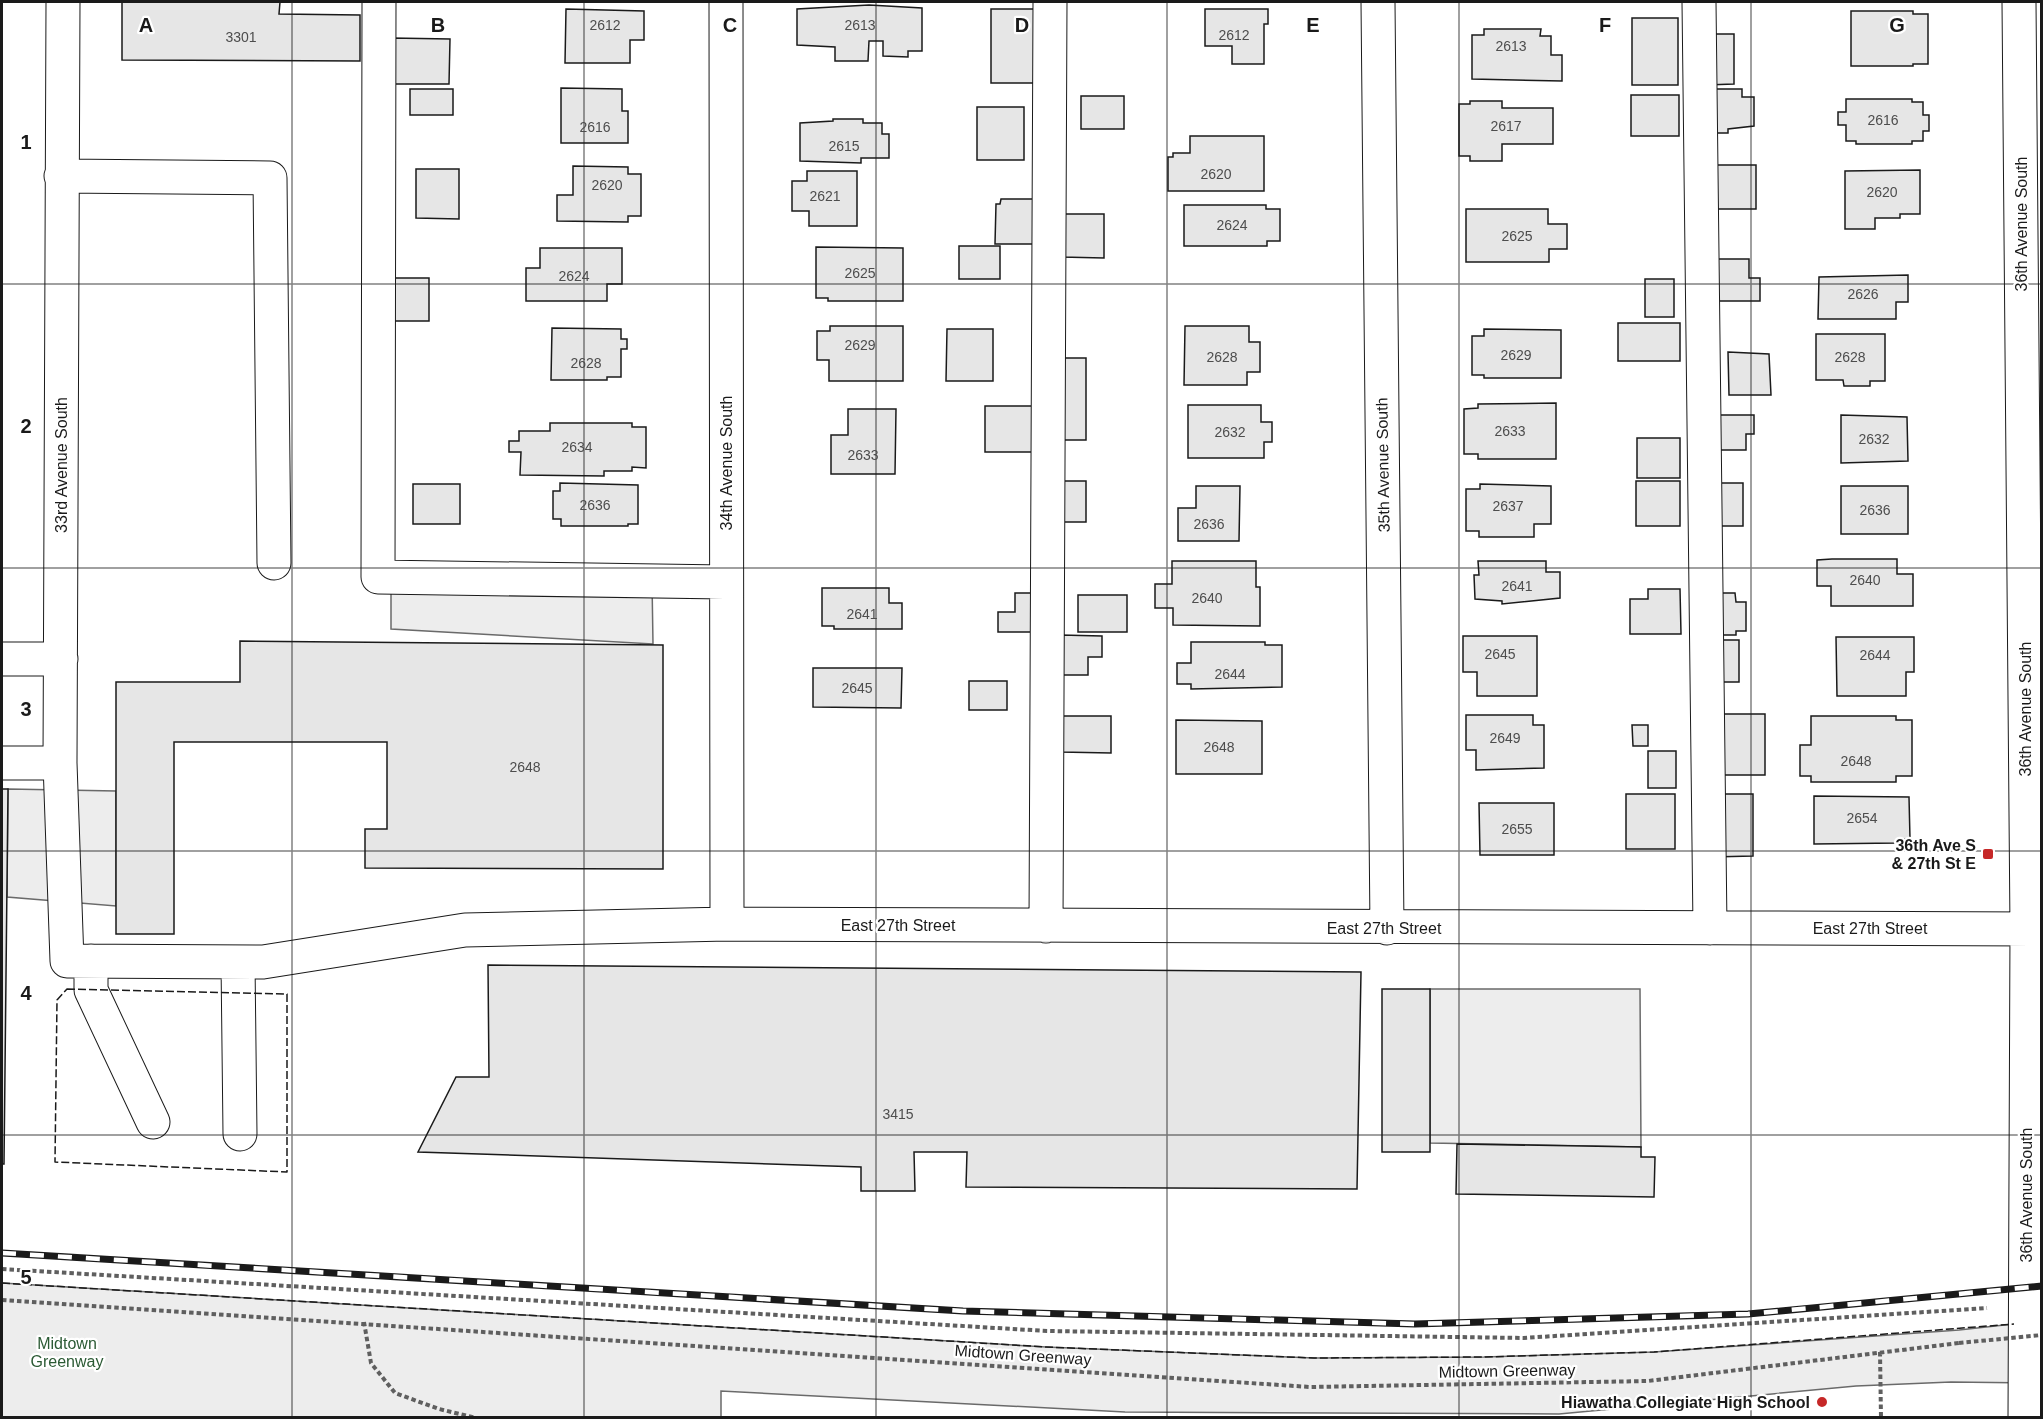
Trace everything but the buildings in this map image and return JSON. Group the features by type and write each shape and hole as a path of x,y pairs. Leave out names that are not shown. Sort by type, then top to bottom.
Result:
{"street":[{"name":"33rd Avenue South","path":"63,2 60,763 68,961 91,961"},
{"path":"379,2 378,577 725,582"},
{"name":"34th Avenue South","path":"726,2 727,924"},
{"path":"1046,926 1050,2"},
{"name":"35th Avenue South","path":"1378,2 1387,928"},
{"path":"1699,2 1710,928"},
{"name":"36th Avenue South","path":"2019,2 2034,929 2025,1418"},
{"path":"61,176 270,178 274,563"},
{"path":"2,659 61,659"},
{"path":"2,763 60,763"},
{"name":"East 27th Street","path":"91,961 263,962 465,930 727,924 2034,929"},
{"path":"91,961 91,990 153,1122"},
{"path":"238,962 240,1134"}],"path":[{"path":"2,1269 1059,1331 1524,1338 1959,1310"},
{"name":"Midtown Greenway","path":"2,1300 364,1322 1310,1387 1648,1381 1880,1352 2042,1335"},
{"path":"364,1322 371,1363 395,1393 439,1409 476,1418"},
{"path":"1880,1352 1881,1418"}],"shaded area":[{"path":"391,578 652,581 653,644 391,629"},
{"path":"8,789 116,791 116,906 7,897"},
{"path":"1430,989 1640,989 1641,1147 1430,1143"},
{"name":"Midtown Greenway","path":"2,1283 1046,1347 1314,1358 1484,1357 1654,1352 1959,1330 2041,1321 2042,1383 1951,1382 1856,1386 1559,1414 1125,1412 721,1391 721,1418 2,1418"}],"railway":[{"path":"2,1253 963,1311 1415,1324 1748,1314 2042,1286"}],"fence":[{"path":"67,989 287,994 287,1172 55,1162 57,1000 67,989"},
{"path":"2,1283 1046,1347 1314,1358 1484,1357 1654,1352 2014,1324"}],"place":[{"name":"36th Ave S & 27th St E","path":"1988,854"},
{"name":"Hiawatha Collegiate High School","path":"1822,1402"}]}
